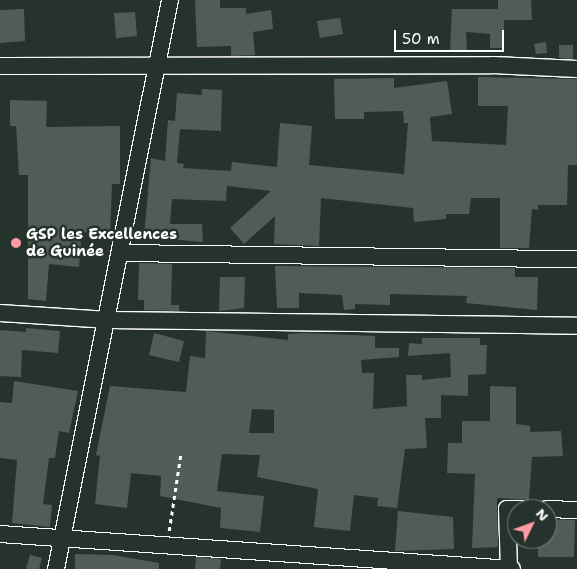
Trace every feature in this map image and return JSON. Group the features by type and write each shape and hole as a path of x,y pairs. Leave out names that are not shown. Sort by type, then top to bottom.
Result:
{"street":[{"path":"56,569 109,320 159,68 170,0"},
{"path":"0,66 159,68 494,65 577,69"},
{"path":"122,253 577,259"},
{"path":"0,313 109,320 577,326"},
{"path":"557,509 577,510"},
{"path":"0,534 510,569 509,549"}],"path":[{"path":"167,545 181,452"}],"building":[{"path":"195,0 220,0 220,8 246,8 246,14 271,10 273,29 253,32 255,55 231,56 231,46 197,47"},
{"path":"498,0 531,0 532,20 504,20 504,48 490,48 490,34 466,32 467,51 450,51 452,9 498,9"},
{"path":"24,9 25,41 0,43 0,10"},
{"path":"135,12 137,36 116,38 114,13"},
{"path":"340,18 343,34 320,38 317,21"},
{"path":"546,42 547,53 536,54 534,44"},
{"path":"559,45 573,45 573,59 559,58"},
{"path":"478,77 577,79 577,165 568,165 567,205 538,205 538,210 532,209 529,248 500,248 500,198 471,198 469,214 446,214 446,219 414,222 413,208 321,198 319,246 274,244 275,216 244,244 230,228 271,191 227,186 226,201 172,199 170,224 202,224 203,242 144,237 151,158 165,161 168,120 175,121 177,93 202,95 202,89 222,90 221,131 180,129 177,163 184,164 183,168 231,171 232,162 277,167 280,123 312,126 309,165 404,174 408,123 404,123 403,111 364,112 364,119 335,119 334,79 394,78 394,88 447,81 452,114 430,117 432,141 506,145 508,106 478,106"},
{"path":"10,100 47,101 46,127 120,126 120,184 112,184 110,234 82,232 79,267 49,264 46,301 28,299 28,175 19,175 16,126 10,126"},
{"path":"139,263 172,264 171,305 179,305 179,311 144,310 144,300 138,300"},
{"path":"275,266 515,268 515,277 538,277 537,310 466,303 467,296 390,294 390,305 355,304 355,309 344,310 342,295 299,293 299,308 277,308"},
{"path":"220,277 245,277 244,308 219,311"},
{"path":"26,328 60,331 58,353 22,350 21,377 0,376 0,330 26,332"},
{"path":"206,331 288,340 288,334 305,333 375,336 375,348 399,348 399,357 361,360 362,373 374,373 373,409 407,406 406,375 422,375 422,380 451,377 450,353 408,356 409,343 422,344 422,338 480,338 480,345 487,345 486,374 468,375 468,396 441,395 441,418 425,418 427,448 405,449 397,508 377,506 378,498 354,495 350,531 314,527 318,489 257,477 260,455 222,454 217,491 264,496 260,532 220,528 221,508 160,496 161,476 131,473 127,508 95,504 100,456 96,455 110,386 186,392 190,356 205,358","holes":["252,409 274,410 274,433 249,433"]},
{"path":"154,333 184,341 179,362 149,355"},
{"path":"14,381 78,391 69,433 59,431 55,458 49,458 43,504 52,505 50,527 12,523 17,460 0,458 0,402 12,403"},
{"path":"490,386 516,387 516,424 530,426 530,432 561,431 563,456 532,457 529,499 497,498 498,547 472,548 475,474 447,473 448,443 462,443 462,421 490,421"},
{"path":"398,511 453,517 454,549 395,551"},
{"path":"557,519 575,520 574,557 538,557 538,549 557,549"},
{"path":"75,554 113,555 159,563 159,569 75,569"},
{"path":"30,555 42,558 39,569 26,569"},
{"path":"196,557 221,559 220,569 195,569"}],"place":[{"name":"GSP les Excellences de Guinée","path":"16,243"}]}
